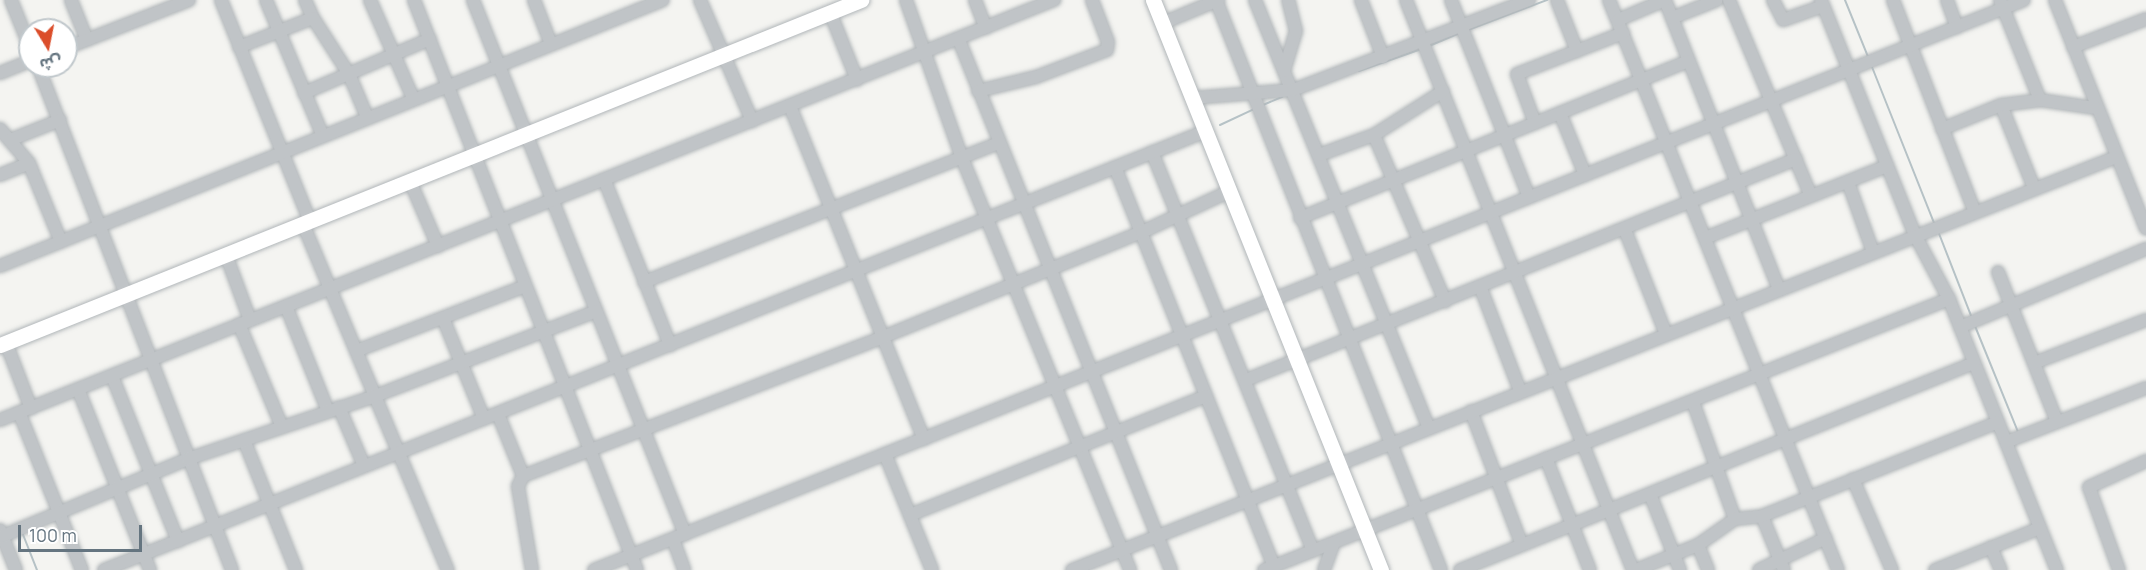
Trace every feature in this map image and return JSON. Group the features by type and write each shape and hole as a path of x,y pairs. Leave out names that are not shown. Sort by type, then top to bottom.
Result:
{"main road":[{"path":"3,344 861,0"},
{"path":"1154,0 1381,570"}],"street":[{"path":"0,3 9,0 18,20"},
{"path":"71,0 87,40"},
{"path":"78,43 168,4 189,0"},
{"path":"220,0 280,152 329,289 448,570"},
{"path":"266,0 322,134"},
{"path":"305,0 312,18 349,74 367,117"},
{"path":"370,0 413,98"},
{"path":"414,0 637,570"},
{"path":"473,0 685,534"},
{"path":"534,0 551,44"},
{"path":"0,266 322,134 551,44 646,3 663,0"},
{"path":"700,0 752,121"},
{"path":"906,0 962,158 1130,570"},
{"path":"975,0 986,28"},
{"path":"0,420 926,53 1054,0"},
{"path":"978,91 1036,77 1107,50 1108,42 1092,0"},
{"path":"1163,23 1216,0 1440,570"},
{"path":"1255,0 1429,428"},
{"path":"1284,71 1296,31 1288,0"},
{"path":"1361,0 1383,57"},
{"path":"1406,0 1468,150 1489,213 1634,570 1698,545 1735,519 1762,516 1998,423"},
{"path":"1451,0 1529,197"},
{"path":"1193,98 1252,96 1293,90 1424,42 1529,0"},
{"path":"1557,0 1576,51"},
{"path":"1609,0 1838,570"},
{"path":"1618,20 1665,0 1779,289"},
{"path":"1672,18 1717,0"},
{"path":"1729,0 1811,196"},
{"path":"1773,0 1783,20 1822,3 1915,235 1949,299 2056,570"},
{"path":"1893,0 1975,212"},
{"path":"1947,0 1957,27"},
{"path":"594,570 1957,27 2001,4 2024,0"},
{"path":"2055,0 2095,108 2146,228"},
{"path":"2001,4 2040,100"},
{"path":"830,12 857,80"},
{"path":"239,47 312,18"},
{"path":"2073,47 2146,19"},
{"path":"1535,123 1517,74 1623,33"},
{"path":"304,93 430,39"},
{"path":"958,40 1171,570"},
{"path":"1300,218 1641,78 1689,61"},
{"path":"0,73 18,66"},
{"path":"43,78 232,570"},
{"path":"1319,155 1374,135 1443,91"},
{"path":"1942,129 2001,105 2040,100 2095,108"},
{"path":"2001,105 2034,188"},
{"path":"790,106 924,439"},
{"path":"1560,113 1585,175"},
{"path":"10,140 60,120"},
{"path":"0,129 28,163 61,242"},
{"path":"104,570 1206,131"},
{"path":"1374,135 1395,179 1445,301"},
{"path":"644,282 999,143"},
{"path":"1152,152 1222,320 1313,551"},
{"path":"1072,570 2116,157"},
{"path":"1246,380 1625,230 1796,159"},
{"path":"0,175 28,163"},
{"path":"1705,238 1887,166"},
{"path":"1115,167 1248,500 1269,568 1949,299"},
{"path":"604,179 670,345"},
{"path":"410,181 438,246"},
{"path":"1848,182 1874,252"},
{"path":"532,570 518,486 523,476 1013,285 1142,232 1230,191"},
{"path":"1625,230 1666,334"},
{"path":"1960,327 2146,249"},
{"path":"226,255 244,322 282,427"},
{"path":"1998,272 2057,422"},
{"path":"356,351 525,286"},
{"path":"1480,286 1520,391"},
{"path":"286,306 334,409 364,466"},
{"path":"12,569 1,533 59,513 188,459 375,396 596,311"},
{"path":"443,318 484,419"},
{"path":"2034,363 2146,320"},
{"path":"3,344 59,513 82,570"},
{"path":"1460,570 1480,566 1522,545 1573,524 1974,363"},
{"path":"112,376 178,541"},
{"path":"2006,442 2146,388"},
{"path":"78,389 150,570"},
{"path":"910,515 1206,396"},
{"path":"1693,402 1735,519"},
{"path":"1471,411 1522,545"},
{"path":"498,414 523,476"},
{"path":"244,440 296,570"},
{"path":"885,454 932,570"},
{"path":"1546,458 1590,570"},
{"path":"2119,570 2089,487 2146,461"},
{"path":"1853,479 1892,570"},
{"path":"1650,494 1680,570"},
{"path":"1762,516 1782,565"},
{"path":"1935,570 2040,528"},
{"path":"1759,570 1782,565 1826,538"},
{"path":"673,539 684,570"},
{"path":"1323,570 1334,543"},
{"path":"1698,545 1708,570"},
{"path":"1991,547 2001,570"}],"waterway":[{"path":"1468,30 1547,0"},
{"path":"1845,0 1869,59"},
{"path":"1429,46 1460,33"},
{"path":"1359,71 1421,49"},
{"path":"1872,67 1934,223"},
{"path":"1263,105 1282,97"},
{"path":"1220,125 1255,109"},
{"path":"1938,231 1972,318"},
{"path":"1975,326 2018,432"},
{"path":"22,532 37,570"}]}
